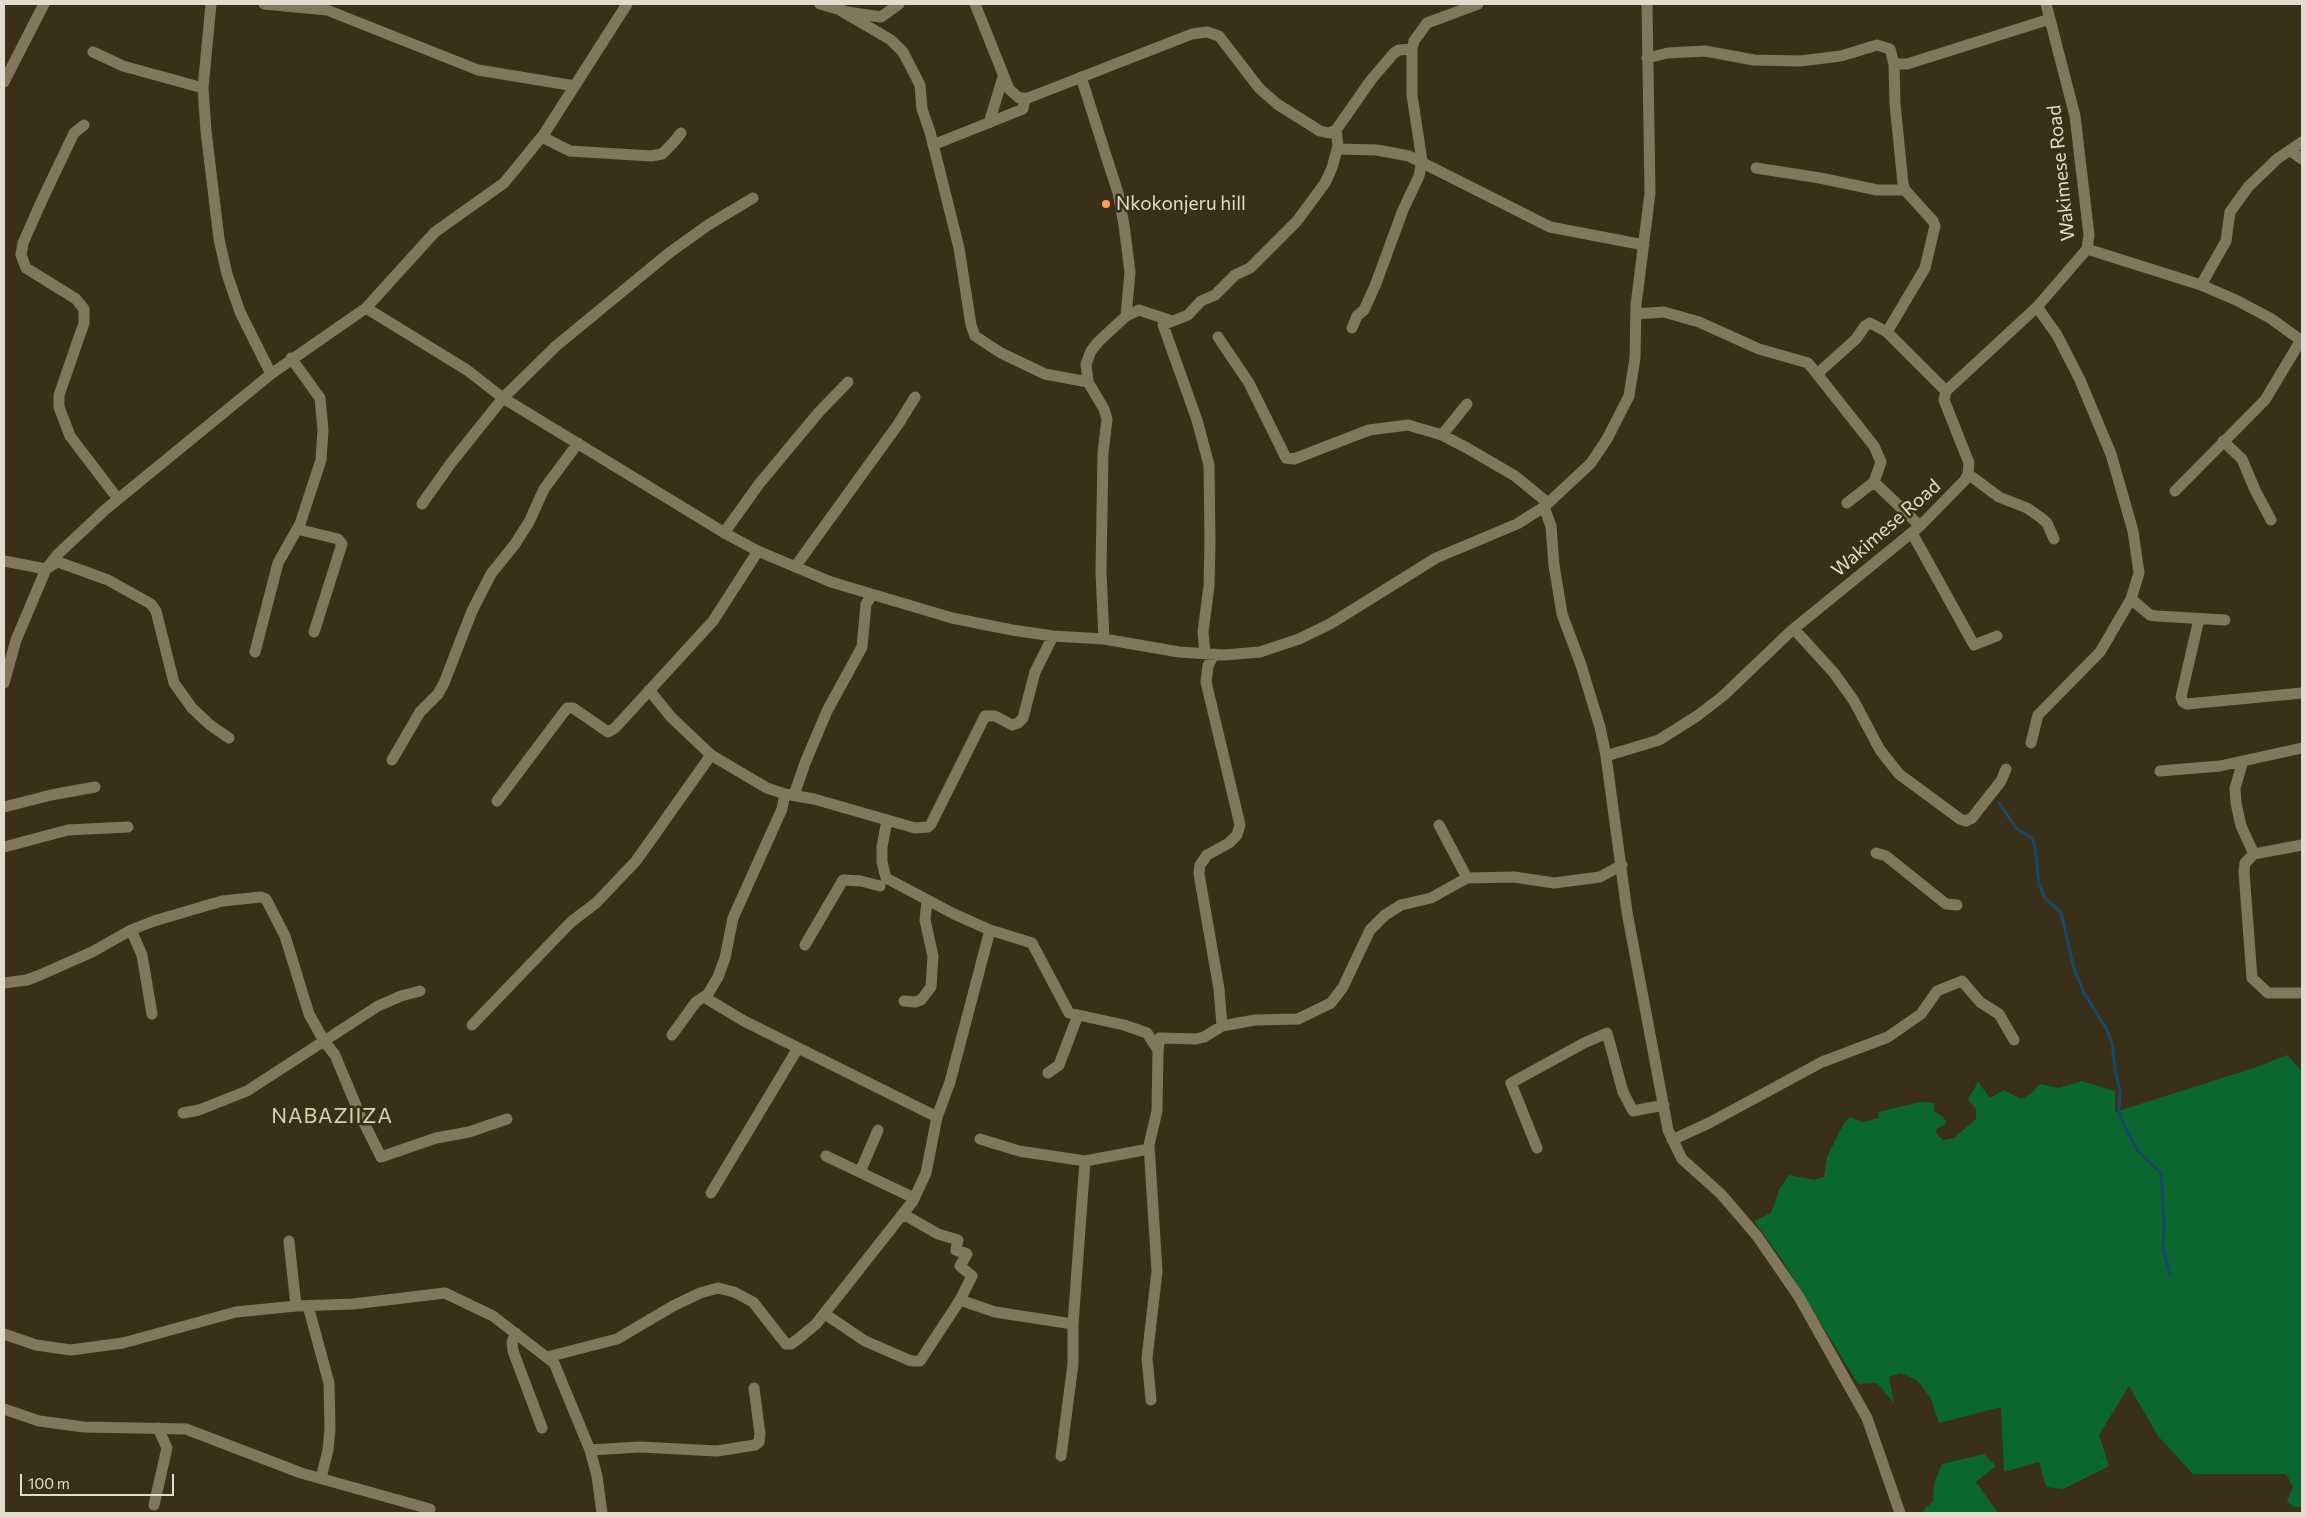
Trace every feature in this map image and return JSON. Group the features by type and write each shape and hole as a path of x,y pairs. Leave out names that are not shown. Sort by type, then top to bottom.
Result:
{"street":[{"path":"4,82 44,4"},
{"path":"211,4 203,88 214,200 227,274 240,312 271,374"},
{"path":"264,4 327,10 478,70 575,86"},
{"path":"4,684 16,640 46,569 58,554 118,499 291,358 366,308 435,232 504,183 542,137 627,4"},
{"path":"820,4 881,17 899,4"},
{"path":"975,4 1003,77 1015,96 1025,99 1192,34 1206,32 1219,36 1259,88 1277,104 1320,131 1330,133 1336,130 1371,80 1394,53 1399,50 1412,49"},
{"path":"1352,328 1375,286 1403,210 1419,176 1422,161 1412,95 1412,49 1417,35 1427,24 1478,4"},
{"path":"366,308 467,370 503,398 724,533 758,551 831,582 952,618 1053,636 1104,639 1179,652 1240,655 1260,652 1299,639 1361,606 1400,579 1436,558 1517,524 1546,505 1591,463 1624,407 1632,378 1636,314 1650,193 1647,4"},
{"name":"Wakimese Road","path":"1946,391 2037,307 2087,249 2089,235 2075,116 2046,4"},
{"path":"838,9 892,40 903,52 920,85 922,109 933,144 959,248 971,325 975,336 1001,353 1046,374 1088,382"},
{"path":"1894,64 1916,61 2050,19"},
{"path":"1647,58 1668,53 1706,51 1754,60 1800,61 1841,56 1877,45 1890,50 1894,64 1899,150 1904,190 1933,221 1934,233 1924,268 1887,332"},
{"path":"93,52 123,66 203,88"},
{"path":"988,123 1003,77"},
{"path":"1082,78 1118,193 1130,272 1126,316"},
{"path":"933,144 1023,109 1025,99"},
{"path":"84,125 74,133 54,174 24,243 21,255 26,268 76,299 84,308 84,323 59,395 59,407 70,436 118,499"},
{"path":"1222,1026 1219,989 1199,874 1200,865 1207,855 1229,843 1237,835 1240,825 1206,682 1209,653 1203,632 1209,586 1209,465 1197,420 1163,325 1188,316 1201,301 1215,295 1235,275 1250,268 1297,221 1325,183 1338,149 1336,130"},
{"path":"542,137 570,151 651,156 662,154 681,133"},
{"path":"2201,285 2226,241 2230,212 2248,187 2277,159 2302,142"},
{"path":"1338,149 1377,150 1422,161 1550,227 1644,245"},
{"path":"2291,151 2302,159"},
{"path":"1756,168 1820,178 1877,190 1904,190"},
{"path":"422,504 451,463 503,398 556,346 617,294 708,225 753,198"},
{"path":"2087,249 2201,285 2236,300 2270,318 2302,340 2265,400 2223,440 2195,472 2175,491"},
{"path":"2031,743 2038,714 2100,652 2131,599 2138,573 2133,531 2111,454 2080,380 2057,335 2037,307"},
{"path":"1104,639 1101,572 1103,453 1106,419 1104,408 1088,382 1086,364 1092,351 1126,316 1139,310 1172,321"},
{"path":"1636,314 1664,312 1699,322 1759,349 1808,363 1880,456 1880,467 1874,482 1847,503"},
{"path":"1817,374 1856,339 1865,326 1870,323 1887,332 1946,391 1944,400 1967,458 1968,474 1999,497 2027,508 2040,517 2047,523 2054,539"},
{"path":"1218,337 1248,383 1286,458 1294,459 1369,430 1408,425 1442,435 1515,476 1546,505 1551,526 1554,565 1562,614 1581,665 1600,727 1606,756 1627,912 1642,999 1672,1140 1682,1159 1721,1194 1757,1236 1799,1297 1867,1418 1900,1513"},
{"path":"255,652 278,563 297,529 321,460 323,430 320,398 291,358"},
{"path":"724,533 759,484 819,412 848,382"},
{"path":"795,567 899,423 915,397"},
{"path":"1442,435 1467,404"},
{"path":"2223,440 2242,459 2255,490 2272,520"},
{"path":"392,760 420,712 438,694 444,683 472,611 491,574 515,544 529,522 544,488 578,443"},
{"name":"Wakimese Road","path":"1606,756 1659,740 1697,716 1722,696 1794,629 1916,529 1965,480 1968,474"},
{"path":"1874,482 1916,529 1974,645 1997,636"},
{"path":"297,529 338,539 342,544 314,632"},
{"path":"497,801 567,708 573,708 610,731 713,621 758,551"},
{"path":"4,561 46,569 57,562 61,563 108,580 151,604 156,611 174,683 192,708 210,726 229,738"},
{"path":"672,1035 696,1002 712,990 718,977 725,958 733,918 774,826 805,764 827,711 862,647 866,604 872,595"},
{"path":"2131,599 2150,615 2225,620"},
{"path":"2198,619 2181,697 2183,702 2187,704 2302,693"},
{"path":"1794,629 1834,673 1854,701 1880,750 1899,774 1960,819 1966,821 1972,818 2001,781 2006,770"},
{"path":"650,690 671,717 710,755 767,788 921,828 931,824 985,716 995,716 1012,725 1018,723 1022,718 1035,672 1053,636"},
{"path":"2160,771 2220,766 2302,748"},
{"path":"472,1025 571,922 596,903 636,861 710,755"},
{"path":"2243,762 2236,788 2236,803 2241,826 2254,854"},
{"path":"4,807 51,795 95,788"},
{"path":"887,820 882,847 882,862 886,878 928,901 990,930 1032,942 1069,1013 1124,1025 1147,1033 1158,1050"},
{"path":"1439,825 1467,878"},
{"path":"4,847 68,830 128,827"},
{"path":"2302,845 2254,854 2245,863 2244,872 2252,978 2268,993 2302,993"},
{"path":"1876,853 1886,856 1946,904 1957,905"},
{"path":"1151,1400 1147,1358 1157,1270 1149,1149 1157,1111 1158,1050 1160,1038 1196,1039 1204,1037 1222,1026 1255,1020 1298,1020 1331,1003 1343,987 1370,930 1385,915 1401,905 1431,898 1467,878 1514,877 1554,883 1600,877 1622,865"},
{"path":"805,945 843,880 861,881 880,886"},
{"path":"4,983 27,980 40,975 154,921 222,901 251,896 266,900 284,936 310,1014 324,1040 335,1055 381,1156 436,1138 469,1132 507,1119"},
{"path":"904,1001 915,1002 921,1000 931,987 933,956 926,920 928,901"},
{"path":"132,930 142,955 152,1014"},
{"path":"547,1357 617,1339 687,1300 718,1288 727,1289 753,1302 784,1343 788,1345 798,1339 825,1314 903,1214 914,1198 926,1173 937,1117 950,1082 990,930"},
{"path":"1672,1140 1710,1123 1822,1062 1888,1037 1921,1014 1937,991 1962,981 1980,1002 1999,1014 2014,1040"},
{"path":"184,1113 200,1110 247,1091 378,1006 401,996 420,991"},
{"path":"704,997 744,1021 937,1117"},
{"path":"1048,1073 1059,1065 1078,1015"},
{"path":"1537,1148 1511,1084 1584,1043 1607,1033 1623,1092 1633,1112 1664,1104"},
{"path":"711,1193 798,1048"},
{"path":"860,1172 878,1130"},
{"path":"980,1139 1019,1151 1086,1161 1149,1149"},
{"path":"826,1156 914,1198"},
{"path":"1061,1456 1073,1364 1073,1324 1086,1161"},
{"path":"825,1314 865,1341 911,1362 920,1361 960,1300 972,1276 960,1266 967,1254 956,1250 958,1240 938,1234 903,1214"},
{"path":"289,1241 296,1306"},
{"path":"4,1334 36,1345 71,1350 123,1343 236,1312 296,1306 353,1304 445,1293 479,1308 516,1333 547,1357 559,1373 590,1450 599,1484 602,1513"},
{"path":"960,1300 995,1312 1073,1324"},
{"path":"308,1306 329,1383 330,1430 328,1450 321,1478"},
{"path":"516,1333 512,1342 512,1351 542,1428"},
{"path":"590,1450 640,1447 717,1451 756,1445 760,1438 754,1388"},
{"path":"4,1408 39,1421 84,1427 186,1429 265,1460 430,1509 429,1513"},
{"path":"154,1505 167,1448 158,1428"}],"green space":[{"path":"2287,1055 2302,1071 2302,1507 2294,1507 2287,1502 2293,1487 2286,1474 2193,1474 2158,1436 2129,1386 2099,1435 2109,1466 2063,1489 2046,1487 2039,1462 2004,1472 2001,1407 1939,1423 1931,1399 1918,1381 1901,1373 1889,1377 1894,1403 1877,1383 1858,1384 1782,1260 1754,1221 1771,1213 1780,1188 1789,1175 1814,1180 1824,1177 1827,1157 1844,1123 1850,1117 1863,1122 1879,1118 1878,1112 1920,1102 1934,1103 1934,1112 1942,1116 1946,1121 1945,1125 1937,1128 1936,1133 1943,1140 1954,1138 1976,1119 1976,1109 1968,1100 1978,1082 1990,1098 2004,1090 2021,1099 2031,1094 2040,1084 2059,1088 2081,1081 2115,1091 2115,1112 2254,1068"},
{"path":"1984,1454 1996,1466 1976,1482 1998,1513 1921,1513 1933,1501 1934,1484 1942,1464"}],"waterway":[{"path":"1999,803 2017,829 2032,838 2035,847 2039,885 2045,898 2061,913 2074,969 2084,993 2106,1028 2112,1043 2120,1090 2119,1110 2124,1126 2138,1151 2161,1173 2164,1227 2163,1250 2170,1274"}],"place":[{"name":"Nkokonjeru hill","path":"1106,204"}],"district":[{"name":"NABAZIIZA","path":"332,1116"}]}
